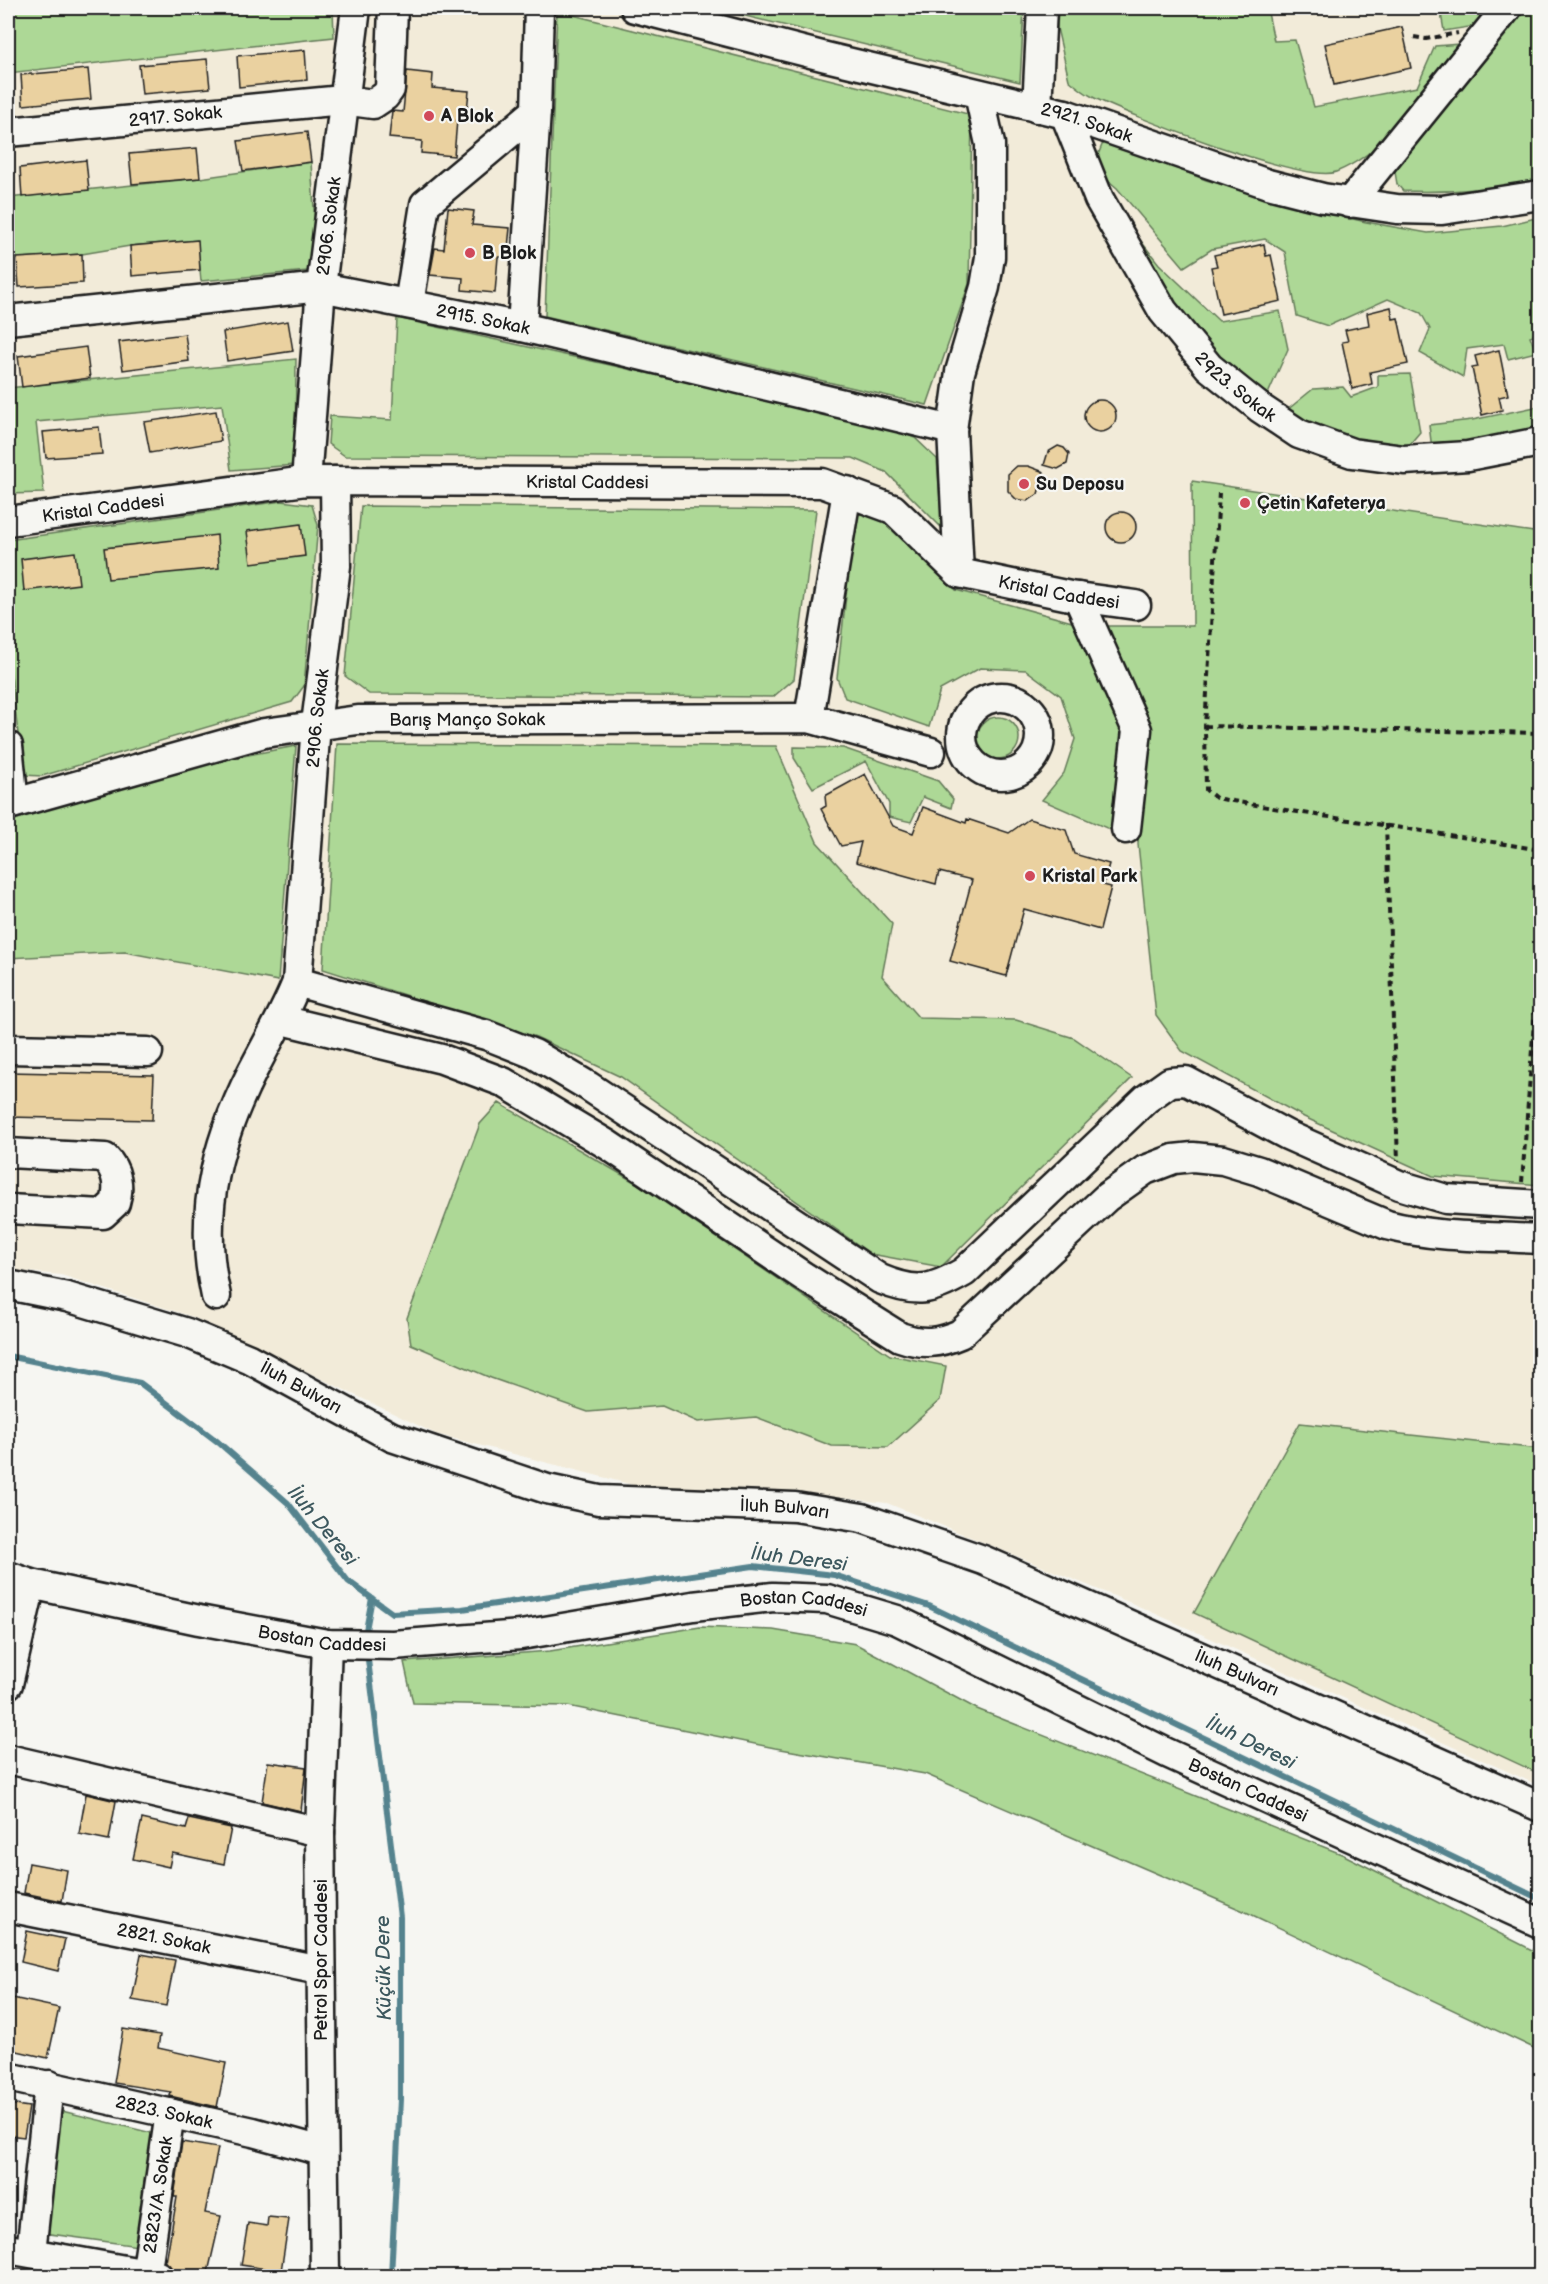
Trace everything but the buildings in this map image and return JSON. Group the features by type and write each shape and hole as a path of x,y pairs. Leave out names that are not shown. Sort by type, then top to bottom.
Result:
{"street":[{"name":"2906. Sokak","path":"306,481 321,287 356,8"},
{"name":"2917. Sokak","path":"8,132 343,100 373,104 390,89 393,8"},
{"path":"522,327 536,111 539,8"},
{"name":"2921. Sokak","path":"635,8 1065,114 1268,183 1349,203 1397,209 1442,210 1540,195"},
{"path":"1037,108 1042,8"},
{"path":"1349,203 1500,17"},
{"path":"959,573 952,430 960,372 985,287 990,257 990,144 979,94"},
{"path":"409,304 425,204 536,111"},
{"name":"2923. Sokak","path":"1065,114 1098,199 1163,311 1209,367 1260,408 1299,434 1341,450 1404,460 1468,456 1540,442"},
{"name":"2915. Sokak","path":"8,320 321,287 522,327 952,430"},
{"name":"Kristal Caddesi","path":"8,520 306,481 822,483 847,490 893,509 959,573 1078,597 1136,605"},
{"name":"2906. Sokak","path":"216,1296 209,1265 209,1227 210,1192 217,1158 243,1092 282,1020 298,969 316,724 336,566 334,481"},
{"path":"809,718 847,490"},
{"path":"1078,597 1137,730 1126,829"},
{"path":"931,752 951,739 977,705 1000,697 1023,704 1038,723 1040,736 1037,749 1026,765 1008,774 994,774 982,770 971,762 964,750 963,725"},
{"name":"Barış Manço Sokak","path":"11,804 264,733 358,720 809,718 931,752 982,770"},
{"path":"8,746 11,804"},
{"path":"298,969 534,1054 588,1086 880,1279 913,1290 943,1284 964,1272 1146,1099 1170,1082 1186,1081 1287,1135 1399,1185 1446,1199 1530,1204"},
{"path":"282,1020 442,1059 503,1083 608,1145 802,1276 900,1337 914,1342 943,1341 960,1334 1107,1197 1145,1170 1174,1159 1193,1157 1223,1160 1250,1168 1387,1226 1402,1230 1540,1239"},
{"path":"8,1049 148,1052"},
{"path":"8,1153 105,1158 113,1167 117,1178 115,1203 103,1214 8,1209"},
{"name":"İluh Bulvarı","path":"8,1285 67,1297 187,1333 249,1359 392,1437 547,1489 599,1500 795,1507 862,1518 983,1560 1540,1806"},
{"path":"8,1684 19,1580"},
{"name":"Bostan Caddesi","path":"19,1580 199,1620 327,1644 393,1645 522,1635 773,1597 827,1599 897,1620 1167,1753 1540,1923"},
{"name":"Petrol Spor Caddesi","path":"325,2277 320,1832 327,1644"},
{"path":"8,1759 320,1832"},
{"name":"2821. Sokak","path":"8,1907 320,1970"},
{"name":"2823. Sokak","path":"8,2077 170,2113 322,2151"},
{"path":"49,2085 19,2250 150,2276"},
{"name":"2823/A. Sokak","path":"150,2276 170,2113"}],"path":[{"path":"1414,37 1426,39 1500,17"},
{"path":"1219,493 1205,726 1206,790 1216,798 1302,814 1386,824 1540,850"},
{"path":"1205,726 1540,733"},
{"path":"1386,824 1399,1185"},
{"path":"1530,1204 1540,943"}],"shaded area":[{"path":"8,8 1540,8 1540,1786 1136,1605 887,1503 815,1495 641,1487 436,1434 193,1317 61,1275 8,1270"}],"green space":[{"path":"51,8 333,8 334,37 8,73 8,11"},
{"path":"712,8 1024,8 1020,82"},
{"path":"1058,8 1267,8 1274,41 1295,40 1314,107 1417,87 1435,46 1461,44 1391,134 1356,162 1336,172 1318,173 1290,168 1215,145 1139,117 1085,93 1069,80 1057,28"},
{"path":"1440,8 1484,8 1479,13 1482,25 1444,31"},
{"path":"1527,8 1540,8 1540,179 1472,190 1403,191 1397,184 1394,166"},
{"path":"557,11 972,115 969,284 927,405 545,316"},
{"path":"1104,140 1206,180 1293,205 1366,222 1428,233 1502,226 1540,217 1540,333 1530,336 1536,352 1508,359 1504,344 1467,349 1463,377 1420,353 1430,329 1421,313 1388,299 1328,326 1297,316 1285,252 1265,239 1212,249 1184,267 1117,188 1104,177 1098,155"},
{"path":"311,162 318,270 201,281 197,240 130,246 82,254 8,259 8,198 200,178"},
{"path":"1140,240 1159,264 1219,321 1280,311 1288,349 1268,394 1222,362 1181,318 1152,270"},
{"path":"397,318 882,425 915,438 937,459 942,528 886,472 853,458 345,456 328,444 330,416 392,420"},
{"path":"296,359 295,465 231,470 222,405 36,422 44,493 8,494 8,388"},
{"path":"1410,374 1420,432 1409,445 1375,446 1338,435 1286,411 1313,389 1343,387 1351,397 1378,387 1378,375"},
{"path":"1540,406 1540,430 1432,449 1429,425 1472,420"},
{"path":"1192,481 1540,533 1540,1185 1433,1176 1304,1117 1182,1051 1156,1015 1138,844 1143,723 1097,626 1193,626"},
{"path":"282,501 312,505 318,525 304,686 292,702 42,776 23,775 8,650 8,540"},
{"path":"361,506 816,510 794,679 773,697 369,694 345,676"},
{"path":"855,514 878,515 920,550 956,590 1079,624 1127,729 1118,833 1042,800 1064,773 1075,739 1061,696 1026,670 980,668 940,690 929,727 845,698 837,678"},
{"path":"998,717 1006,718 1013,723 1018,730 1018,746 1013,753 1006,758 998,759 990,758 983,753 978,746 977,738 978,730 983,723 990,718"},
{"path":"337,744 776,746 817,842 892,924 882,976 919,1018 1016,1020 1074,1038 1132,1078 941,1267 871,1254 621,1077 536,1037 323,969"},
{"path":"296,746 278,981 125,952 8,958 8,822 169,770"},
{"path":"794,747 843,748 938,781 953,799 951,808 923,797 911,822 889,817 889,804 866,761 813,788 794,758"},
{"path":"499,1103 636,1183 890,1355 946,1366 940,1400 888,1447 832,1446 756,1417 698,1422 662,1406 588,1412 491,1378 411,1344 407,1318 480,1124"},
{"path":"1300,1423 1540,1449 1540,1774 1194,1613"},
{"path":"700,1627 773,1630 856,1644 977,1709 1344,1855 1540,1954 1540,2051 1246,1912 925,1774 775,1748 568,1706 413,1703 404,1662 550,1651"},
{"path":"62,2111 156,2134 138,2246 43,2233"}],"waterway":[{"name":"İluh Deresi","path":"8,1356 140,1383 218,1442 288,1503 348,1581 392,1613 462,1609 753,1566 834,1575 929,1606 1540,1899"},
{"name":"Küçük Dere","path":"366,1630 372,1598"},
{"name":"Küçük Dere","path":"368,1660 400,1917 400,2099 391,2276"}],"place":[{"name":"A Blok","path":"429,116"},
{"name":"B Blok","path":"470,253"},
{"name":"Su Deposu","path":"1024,484"},
{"name":"Çetin Kafeterya","path":"1245,503"},
{"name":"Kristal Park","path":"1030,876"}]}
